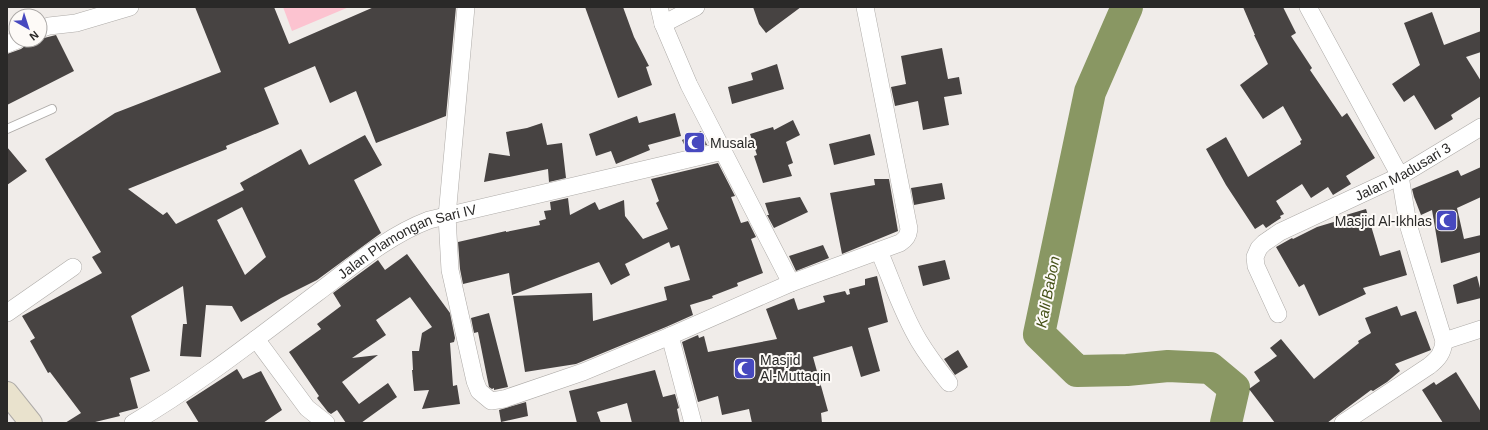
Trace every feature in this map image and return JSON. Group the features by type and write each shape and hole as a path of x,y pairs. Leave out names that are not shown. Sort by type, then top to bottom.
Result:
{"main road":[{"path":"7,392 31,423"}],"street":[{"path":"48,26 76,23 130,7"},
{"path":"466,7 447,216 450,270 475,381 479,392 491,401 504,400 583,372 791,283 879,251 906,239 909,234 909,229 865,7"},
{"path":"659,7 664,24 689,85 791,283"},
{"path":"664,24 696,7"},
{"path":"1308,7 1400,176 1408,224 1444,341 1444,348 1439,358 1343,423"},
{"name":"Jalan Madusari 3","path":"1278,314 1256,266 1255,257 1259,248 1264,243 1280,232 1400,176 1481,127"},
{"name":"Jalan Plamongan Sari IV","path":"134,423 165,404 256,339 378,247 401,232 429,220 722,151"},
{"path":"879,251 913,329 930,358 949,383"},
{"path":"7,313 73,267"},
{"path":"1444,341 1481,329"},
{"path":"670,336 693,423"},
{"path":"256,339 307,408 326,423"}],"lane":[{"path":"7,129 52,109"}],"shaded area":[{"path":"283,7 349,7 292,31"}],"building":[{"path":"195,7 274,7 289,44 374,7 456,7 446,116 376,143 356,91 330,103 315,66 264,88 279,124 226,146 227,149 128,189 163,215 167,212 176,224 244,190 240,183 301,149 309,165 365,135 382,165 354,180 381,233 317,280 281,298 241,322 232,306 206,305 201,357 180,356 183,324 187,324 183,286 131,316 150,371 130,378 138,408 119,413 120,416 91,423 65,423 81,413 50,372 48,373 30,341 35,338 22,316 102,273 92,257 101,252 45,159 115,113 221,72","holes":["242,207 266,257 245,275 217,220"]},
{"path":"585,7 623,7 634,37 649,66 646,67 652,85 618,98"},
{"path":"753,7 801,7 766,33 759,24"},
{"path":"1243,7 1283,7 1296,33 1291,36 1312,68 1310,70 1342,117 1347,113 1375,158 1346,176 1351,184 1333,195 1328,187 1311,198 1302,184 1276,201 1284,214 1280,216 1281,218 1266,228 1263,224 1255,229 1226,185 1206,149 1226,137 1248,177 1301,144 1300,141 1302,140 1283,106 1263,119 1240,85 1268,64"},
{"path":"1432,12 1444,45 1481,31 1481,52 1466,57 1481,81 1481,96 1451,115 1453,119 1435,130 1414,95 1404,102 1392,84 1420,65 1404,23"},
{"path":"56,35 74,71 7,105 7,54 22,48 48,48 48,37"},
{"path":"942,48 948,79 959,77 962,94 944,97 949,125 923,130 918,101 895,106 891,87 906,84 901,56"},
{"path":"777,64 784,89 732,104 728,87 753,80 751,73"},
{"path":"675,113 681,136 648,145 650,150 616,164 611,151 596,156 589,134 637,116 639,123"},
{"path":"793,120 800,135 786,142 793,163 788,165 792,176 763,183 754,156 757,155 750,134 773,127 774,130"},
{"path":"542,123 547,145 562,143 566,178 549,182 548,169 484,182 489,153 510,156 506,132 527,128"},
{"name":"Musala","path":"701,131 707,145 686,149 682,140"},
{"path":"870,134 875,155 834,165 829,144"},
{"path":"7,147 27,171 7,185"},
{"path":"718,163 735,196 731,197 741,223 748,221 756,237 751,239 763,273 737,283 738,286 712,296 713,298 690,305 693,315 666,327 576,364 525,372 513,296 592,293 593,321 667,300 664,287 690,280 679,245 671,248 669,242 625,264 630,275 611,285 599,262 512,295 509,273 463,284 460,269 458,242 540,225 539,221 546,219 544,211 551,210 550,202 568,198 570,215 595,202 599,210 624,200 625,216 643,239 668,229 656,203 659,201 651,179"},
{"path":"1481,167 1481,197 1457,208 1464,239 1481,235 1481,252 1441,263 1432,210 1421,215 1412,189 1458,170 1461,176"},
{"path":"874,179 889,179 898,231 842,254 830,193 875,185"},
{"path":"942,183 945,199 914,205 911,188"},
{"path":"800,197 808,212 774,228 767,215 769,215 765,203"},
{"path":"1366,209 1380,256 1400,250 1407,275 1363,288 1366,294 1319,316 1304,284 1299,287 1276,247 1317,227 1347,218 1346,215"},
{"path":"823,245 829,258 796,271 789,256"},
{"path":"407,254 450,313 455,338 454,342 450,343 453,386 457,385 460,404 422,409 429,390 414,391 412,351 419,351 422,333 432,327 410,297 376,320 386,335 352,358 378,355 342,382 359,404 388,383 397,397 361,423 346,423 337,410 331,414 328,412 317,398 319,396 289,352 321,329 317,324 341,306 333,293 378,260 385,270"},
{"path":"945,260 950,279 923,286 918,266"},
{"path":"877,276 888,322 868,328 880,371 861,377 852,346 813,357 828,411 821,413 822,423 752,423 749,409 722,415 718,396 698,402 682,342 698,335 699,338 704,336 708,352 777,339 766,309 794,298 798,310 825,302 823,296 845,291 847,295 850,294 849,289 865,285 865,279"},
{"path":"1477,276 1481,298 1457,304 1453,285"},
{"path":"1397,306 1401,316 1416,311 1431,350 1395,364 1400,371 1387,382 1373,391 1371,390 1327,423 1275,423 1249,389 1260,381 1254,372 1277,356 1270,348 1281,339 1314,379 1359,343 1358,341 1371,333 1365,318"},
{"path":"489,313 508,387 494,390 494,388 492,389 489,387 478,332 474,333 471,318"},
{"path":"958,350 968,367 955,375 944,359"},
{"path":"237,369 243,379 261,371 282,410 263,423 199,423 186,402"},
{"path":"655,370 663,397 675,394 679,408 677,409 680,423 632,423 627,403 597,412 601,423 577,423 569,391"},
{"path":"1456,372 1481,412 1481,423 1443,423 1422,390 1434,382 1436,385"},
{"path":"526,402 528,416 501,422 499,410"}],"waterway":[{"name":"Kali Babon","path":"1127,7 1090,92 1039,334 1077,371 1127,370 1168,366 1210,368 1234,388 1226,423"}],"place":[{"name":"Musala","path":"695,143"},
{"name":"Masjid Al-Ikhlas","path":"1447,221"},
{"name":"Masjid Al-Muttaqin","path":"744,368"}]}
